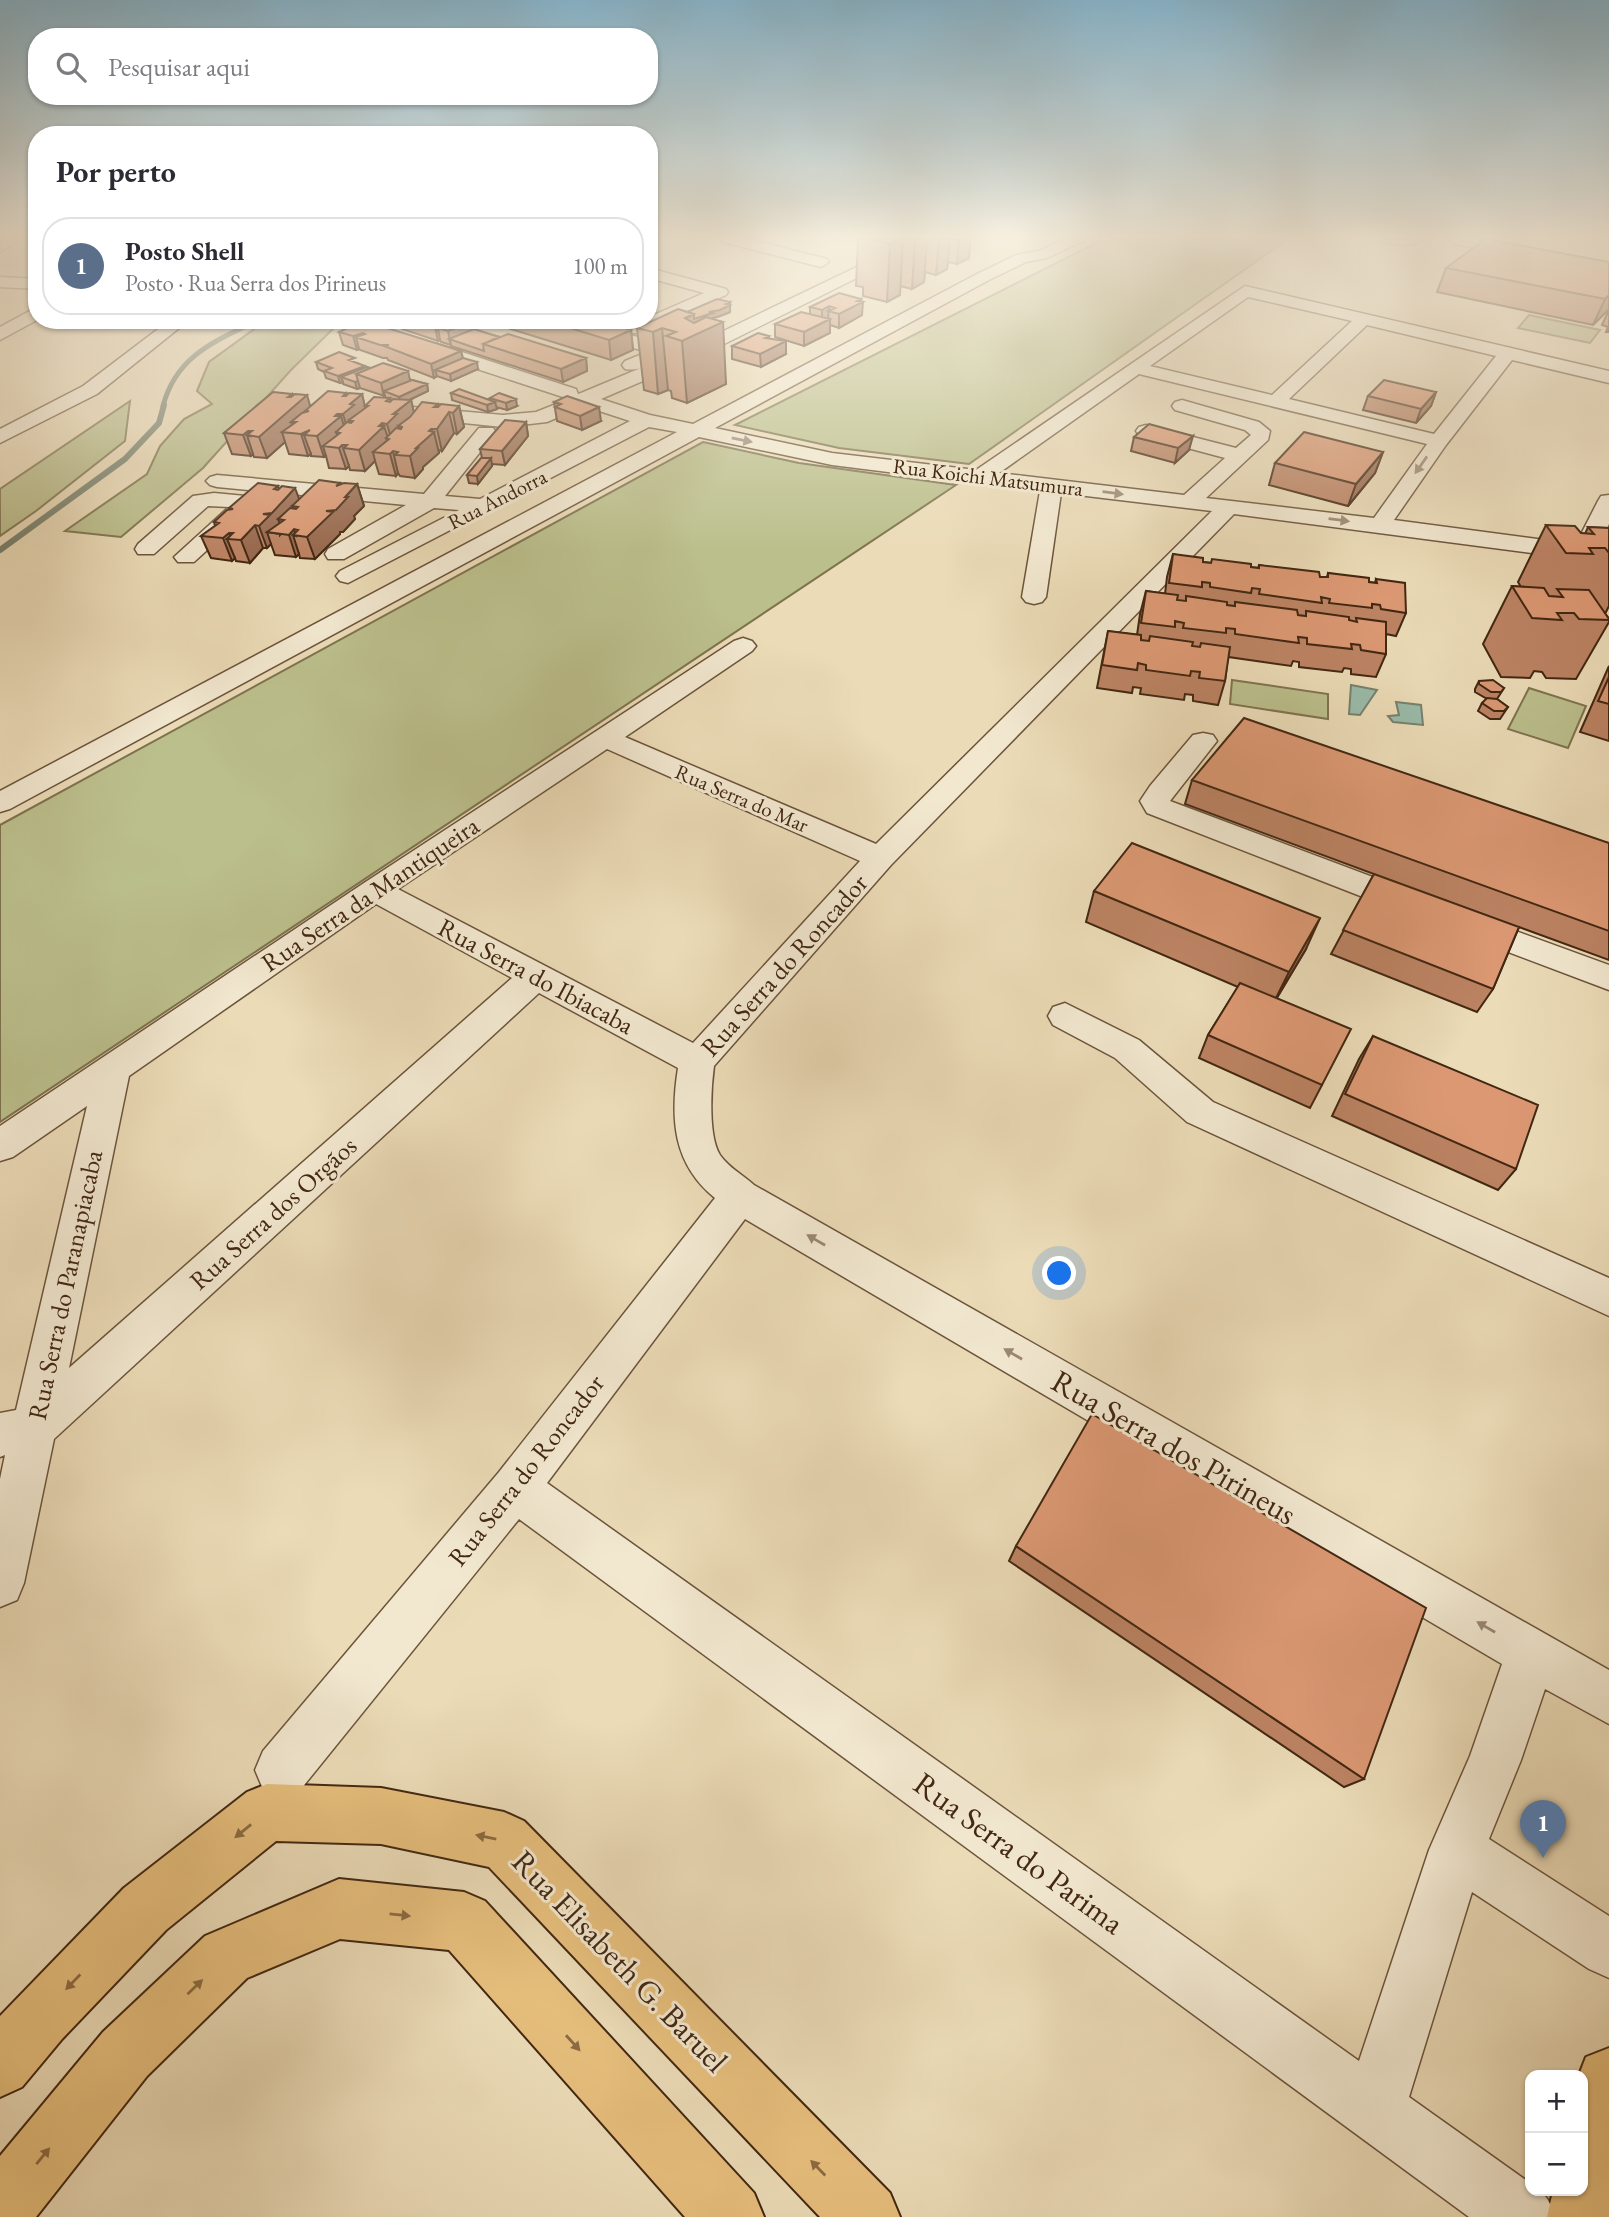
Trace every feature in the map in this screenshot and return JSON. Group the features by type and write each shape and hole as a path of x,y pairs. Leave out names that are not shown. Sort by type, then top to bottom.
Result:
{"main road":[{"name":"Rua Elisabeth G. Baruel","path":"0,2065 40,2017 145,1909 267,1812 381,1816 504,1841 866,2217"},
{"path":"0,2209 125,2054 226,1957 339,1909 464,1922 730,2217"},
{"path":"1581,2217 1609,2080"}],"street":[{"path":"0,437 90,390 152,342"},
{"name":"Rua Koichi Matsumura","path":"411,342 646,420 832,458 1380,525 1609,556"},
{"path":"396,411 494,427 540,418 575,396 655,355 656,351 652,347 637,342"},
{"path":"575,396 653,371 715,342"},
{"path":"0,803 865,342"},
{"path":"981,476 1175,342"},
{"path":"1275,402 1339,342"},
{"path":"1463,342 1609,377"},
{"path":"1380,525 1438,441 1508,353"},
{"path":"1137,368 1438,441"},
{"path":"1182,406 1236,421 1260,431 1261,436 1189,502"},
{"name":"Rua Andorra","path":"348,576 626,433 646,420"},
{"path":"336,554 430,501 494,427"},
{"path":"1146,431 1241,456"},
{"path":"217,481 482,506"},
{"path":"1034,597 1052,485"},
{"path":"146,549 201,501 315,500 331,496 335,492"},
{"path":"1584,552 1609,501"},
{"path":"186,557 241,508 254,502"},
{"name":"Rua Serra do Roncador","path":"282,1770 515,1488 740,1196 703,1161 694,1120 693,1082 697,1062 880,858 1229,507"},
{"name":"Rua Serra da Mantiqueira","path":"0,1146 375,890 743,646"},
{"name":"Rua Serra do Mar","path":"605,738 880,858"},
{"path":"1203,741 1160,792 1155,801 1157,807 1609,978"},
{"name":"Rua Serra do Ibiacaba","path":"375,890 697,1062"},
{"name":"Rua Serra dos Orgãos","path":"17,1431 537,975"},
{"path":"1065,1016 1127,1049 1200,1112 1609,1298"},
{"name":"Rua Serra do Paranapiacaba","path":"0,1583 17,1431 113,1069"},
{"name":"Rua Serra dos Pirineus","path":"740,1196 1609,1698"},
{"name":"Rua Serra do Parima","path":"515,1488 1523,2217"},
{"path":"1374,2110 1457,1850 1495,1760 1531,1653"},
{"path":"1457,1850 1609,1949"}],"green space":[{"path":"236,342 319,342 203,468 121,537 65,531 147,474 160,446 184,419 212,404 197,391 209,362"},
{"path":"899,342 1141,342 969,464 839,448 735,425"},
{"path":"130,401 125,441 0,536 0,489"},
{"path":"703,442 799,463 956,485 0,1122 0,825"},
{"path":"1232,680 1328,694 1328,719 1230,704"},
{"path":"1529,688 1586,706 1568,748 1508,729"}],"shaded area":[{"path":"1351,685 1377,690 1360,715 1349,714"},
{"path":"1396,702 1421,705 1423,725 1393,722 1388,716 1399,715"}],"building":[{"path":"372,342 434,342 461,351 431,364 384,346 389,345"},
{"path":"459,342 487,342 483,344 484,351"},
{"path":"535,342 586,358 561,369 483,344"},
{"path":"739,342 783,342 760,354 732,346"},
{"path":"339,352 355,358 349,360 365,366 338,376 324,371 332,368 316,362"},
{"path":"463,358 477,362 450,374 435,370"},
{"path":"383,363 408,371 381,383 356,374"},
{"path":"367,367 371,368 356,374 358,381 341,377"},
{"path":"412,380 427,384 399,397 384,391"},
{"path":"1384,380 1436,392 1421,409 1368,396"},
{"path":"459,389 495,402 487,405 451,393"},
{"path":"328,391 346,393 343,396 349,393 362,394 350,404 354,405 343,414 337,414 335,416 341,416 317,436 304,435 310,430 301,434 282,432 296,422 291,422 302,413 309,411 305,411"},
{"path":"273,392 292,394 288,397 295,394 307,395 259,437 247,435 252,431 243,435 224,433"},
{"path":"499,393 516,399 506,403 490,398"},
{"path":"567,396 599,407 580,416 555,407 561,404 554,402"},
{"path":"374,397 390,398 386,401 390,402 393,399 411,400 393,414 397,414 387,424 382,423 379,426 384,426 359,450 344,448 347,445 339,448 323,446 340,433 336,432 347,422 351,423 353,421 349,420 368,406 365,406"},
{"path":"422,402 438,404 434,407 441,404 459,406 453,413 449,412 437,429 429,431 434,432 410,456 395,455 398,452 393,451 390,454 373,452 389,439 386,438 396,428 401,429 402,427 398,426 410,417"},
{"path":"505,420 526,422 502,451 480,449"},
{"path":"1149,424 1193,436 1178,448 1134,437"},
{"path":"1304,432 1383,452 1356,484 1275,463"},
{"path":"481,458 491,458 477,476 467,475"},
{"path":"319,480 340,483 336,486 344,483 357,484 336,510 326,511 333,512 307,537 293,535 298,530 294,529 289,535 267,532 284,520 278,519 290,508 298,507 292,506"},
{"path":"258,483 278,486 274,489 278,490 282,486 295,488 272,513 263,514 270,515 259,526 255,525 241,540 227,539 233,533 223,538 201,536 219,523 214,522 227,510 233,509 229,508"},
{"path":"1546,525 1575,526 1581,533 1594,534 1588,527 1609,528 1609,553 1605,548 1589,548 1593,554 1566,553"},
{"path":"1173,554 1203,558 1203,562 1211,563 1212,559 1251,564 1251,567 1259,568 1259,565 1319,572 1320,577 1328,577 1328,573 1369,578 1369,582 1377,583 1376,579 1405,583 1406,613 1381,609 1380,605 1372,604 1372,608 1329,603 1330,599 1321,597 1322,603 1259,594 1260,589 1252,588 1251,593 1210,587 1210,583 1202,582 1202,587 1169,583"},
{"path":"1512,586 1544,588 1549,596 1563,597 1557,589 1589,590 1609,620 1579,619 1574,613 1557,613 1562,620 1532,618"},
{"path":"1146,591 1178,595 1177,600 1186,601 1186,596 1227,602 1227,605 1235,606 1235,602 1297,610 1298,615 1306,616 1306,611 1349,617 1349,620 1357,622 1356,618 1386,622 1386,654 1361,650 1360,645 1351,644 1352,649 1307,644 1307,638 1298,637 1299,643 1235,634 1235,629 1226,628 1226,633 1183,628 1184,623 1175,621 1175,627 1141,623"},
{"path":"1108,631 1141,635 1141,640 1149,641 1150,636 1193,642 1192,646 1200,647 1201,643 1230,647 1225,681 1199,678 1200,672 1191,671 1190,676 1146,670 1146,665 1138,663 1137,670 1102,665"},
{"path":"1609,677 1609,704 1598,701"},
{"path":"1493,680 1504,688 1501,692 1491,692 1479,684 1479,681"},
{"path":"1487,698 1497,699 1508,707 1504,711 1494,711 1482,703"},
{"path":"1244,718 1609,843 1609,931 1192,780"},
{"path":"1132,843 1320,918 1289,972 1094,891"},
{"path":"1374,874 1519,927 1493,989 1343,930"},
{"path":"1240,983 1351,1029 1322,1085 1208,1035"},
{"path":"1373,1036 1538,1105 1516,1169 1345,1094"},
{"path":"1092,1414 1426,1608 1364,1779 1016,1546"}],"waterway":[{"path":"163,406 177,374 187,362 213,342"},
{"path":"0,550 125,459 159,423 164,405"}],"place":[{"name":"Posto Shell","path":"1543,1858"}]}
